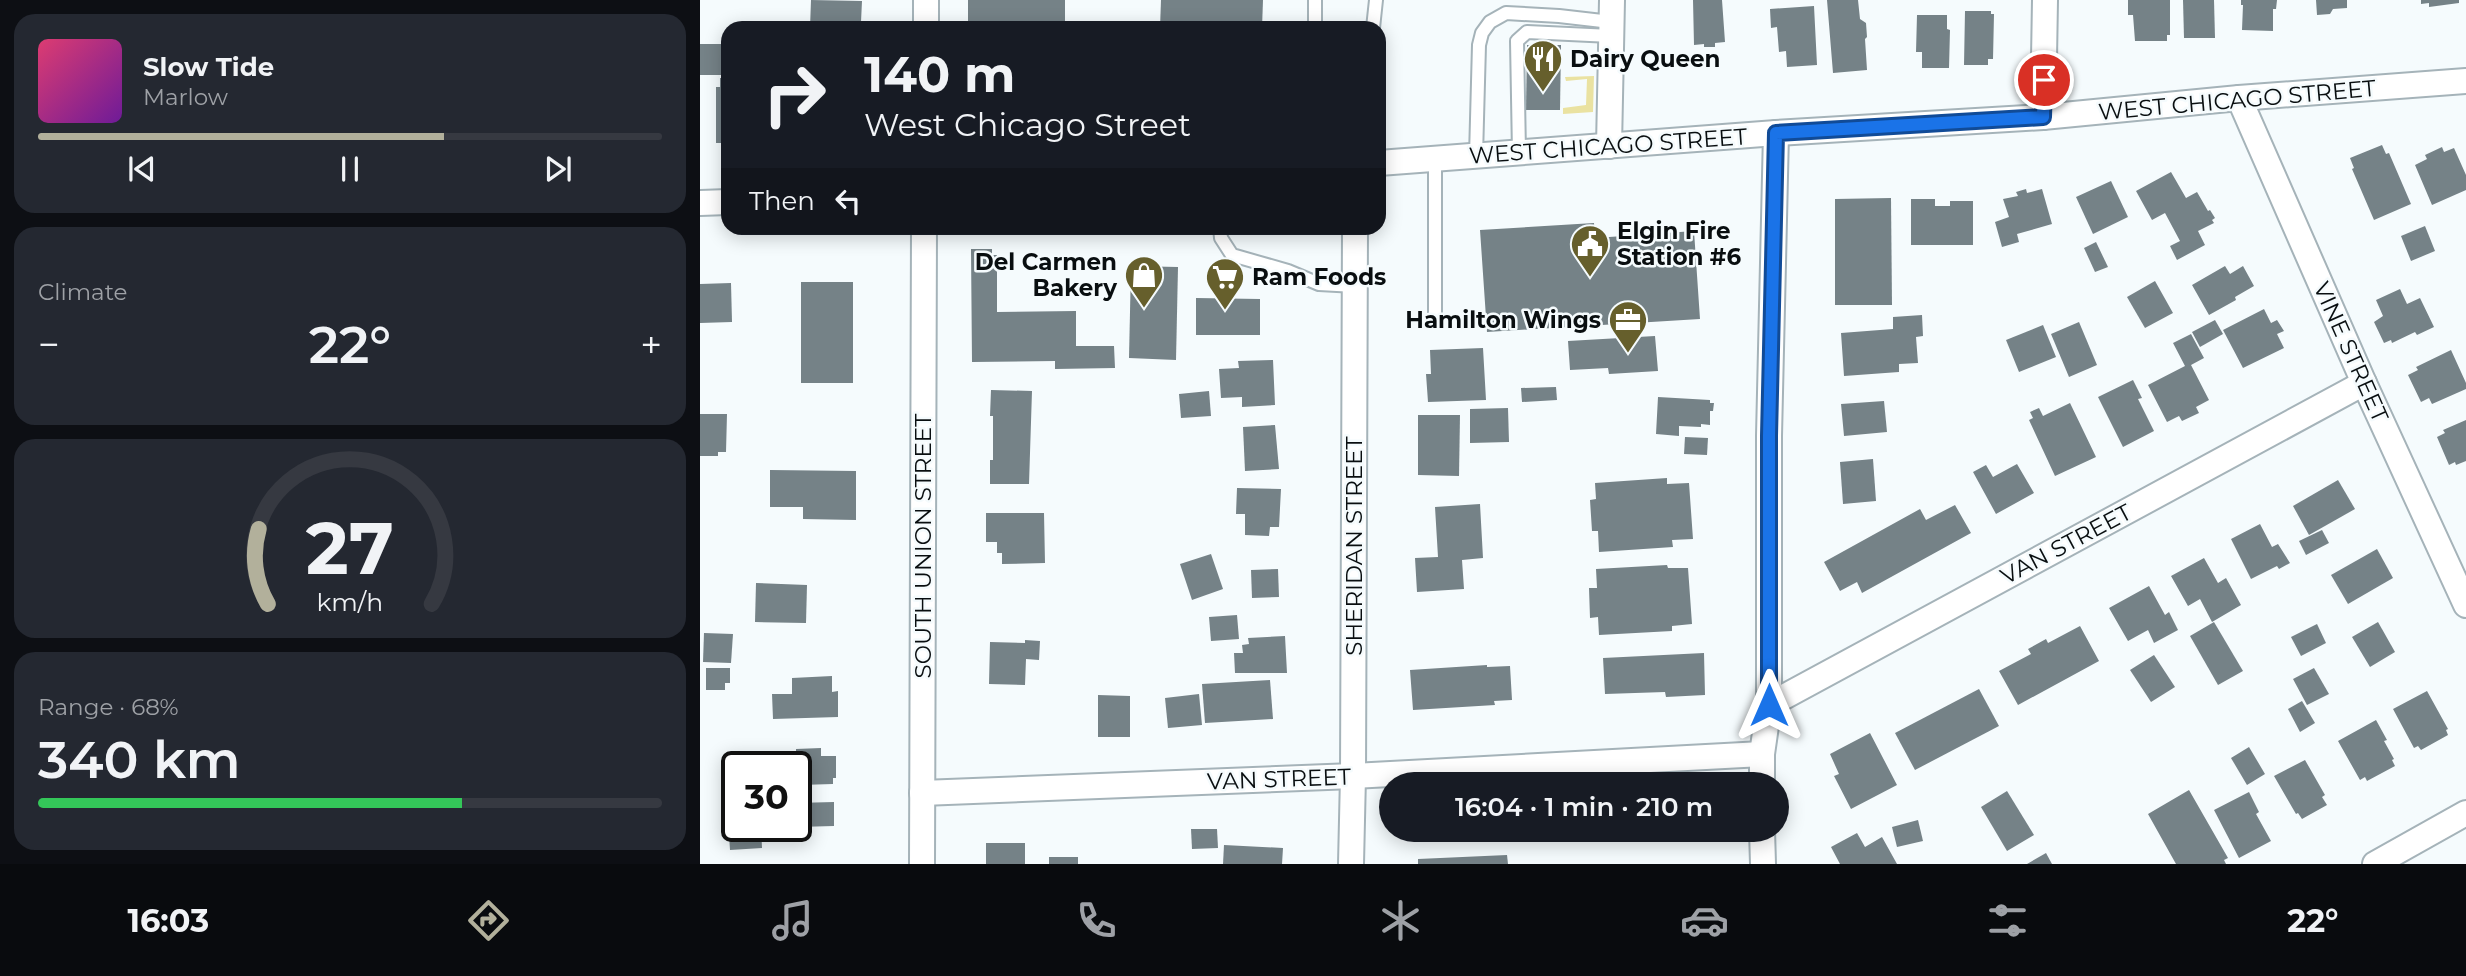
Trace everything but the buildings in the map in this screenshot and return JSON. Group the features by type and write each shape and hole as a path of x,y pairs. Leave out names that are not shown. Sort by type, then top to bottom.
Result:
{"street":[{"path":"926,0 926,21"},
{"path":"2043,117 2045,0"},
{"path":"1609,146 1612,19"},
{"name":"WEST CHICAGO STREET","path":"1386,162 1776,133 2043,117 2239,98 2466,81"},
{"name":"VINE STREET","path":"2239,98 2364,383 2466,605"},
{"path":"1762,772 1769,705 1769,436 1776,133"},
{"path":"700,203 721,202"},
{"name":"SOUTH UNION STREET","path":"922,864 924,235"},
{"name":"SHERIDAN STREET","path":"1351,864 1355,235"},
{"name":"VAN STREET","path":"1769,705 2364,383"},
{"name":"VAN STREET","path":"922,793 1353,776 1762,754"},
{"path":"2375,864 2466,813"},
{"path":"1762,842 1763,864"}],"lane":[{"path":"1315,0 1315,21"},
{"path":"1374,21 1376,0"},
{"path":"1476,156 1479,46 1482,33 1490,22 1506,13 1612,19"},
{"path":"1519,153 1517,41 1527,32 1612,19"},
{"path":"1435,159 1436,321"},
{"path":"1222,235 1231,255 1288,271 1319,284 1355,286"}],"shaded area":[{"path":"1594,76 1593,112 1563,114 1563,108 1586,105 1587,79 1566,81 1565,77"}],"place":[{"name":"Dairy Queen","path":"1543,93"},
{"name":"Elgin Fire Station #6","path":"1590,278"},
{"name":"Del Carmen Bakery","path":"1144,309"},
{"name":"Ram Foods","path":"1225,311"},
{"name":"Hamilton Wings","path":"1628,354"}],"route":[{"path":"1769,705 1769,436 1776,133 2043,117 2044,80"}]}
